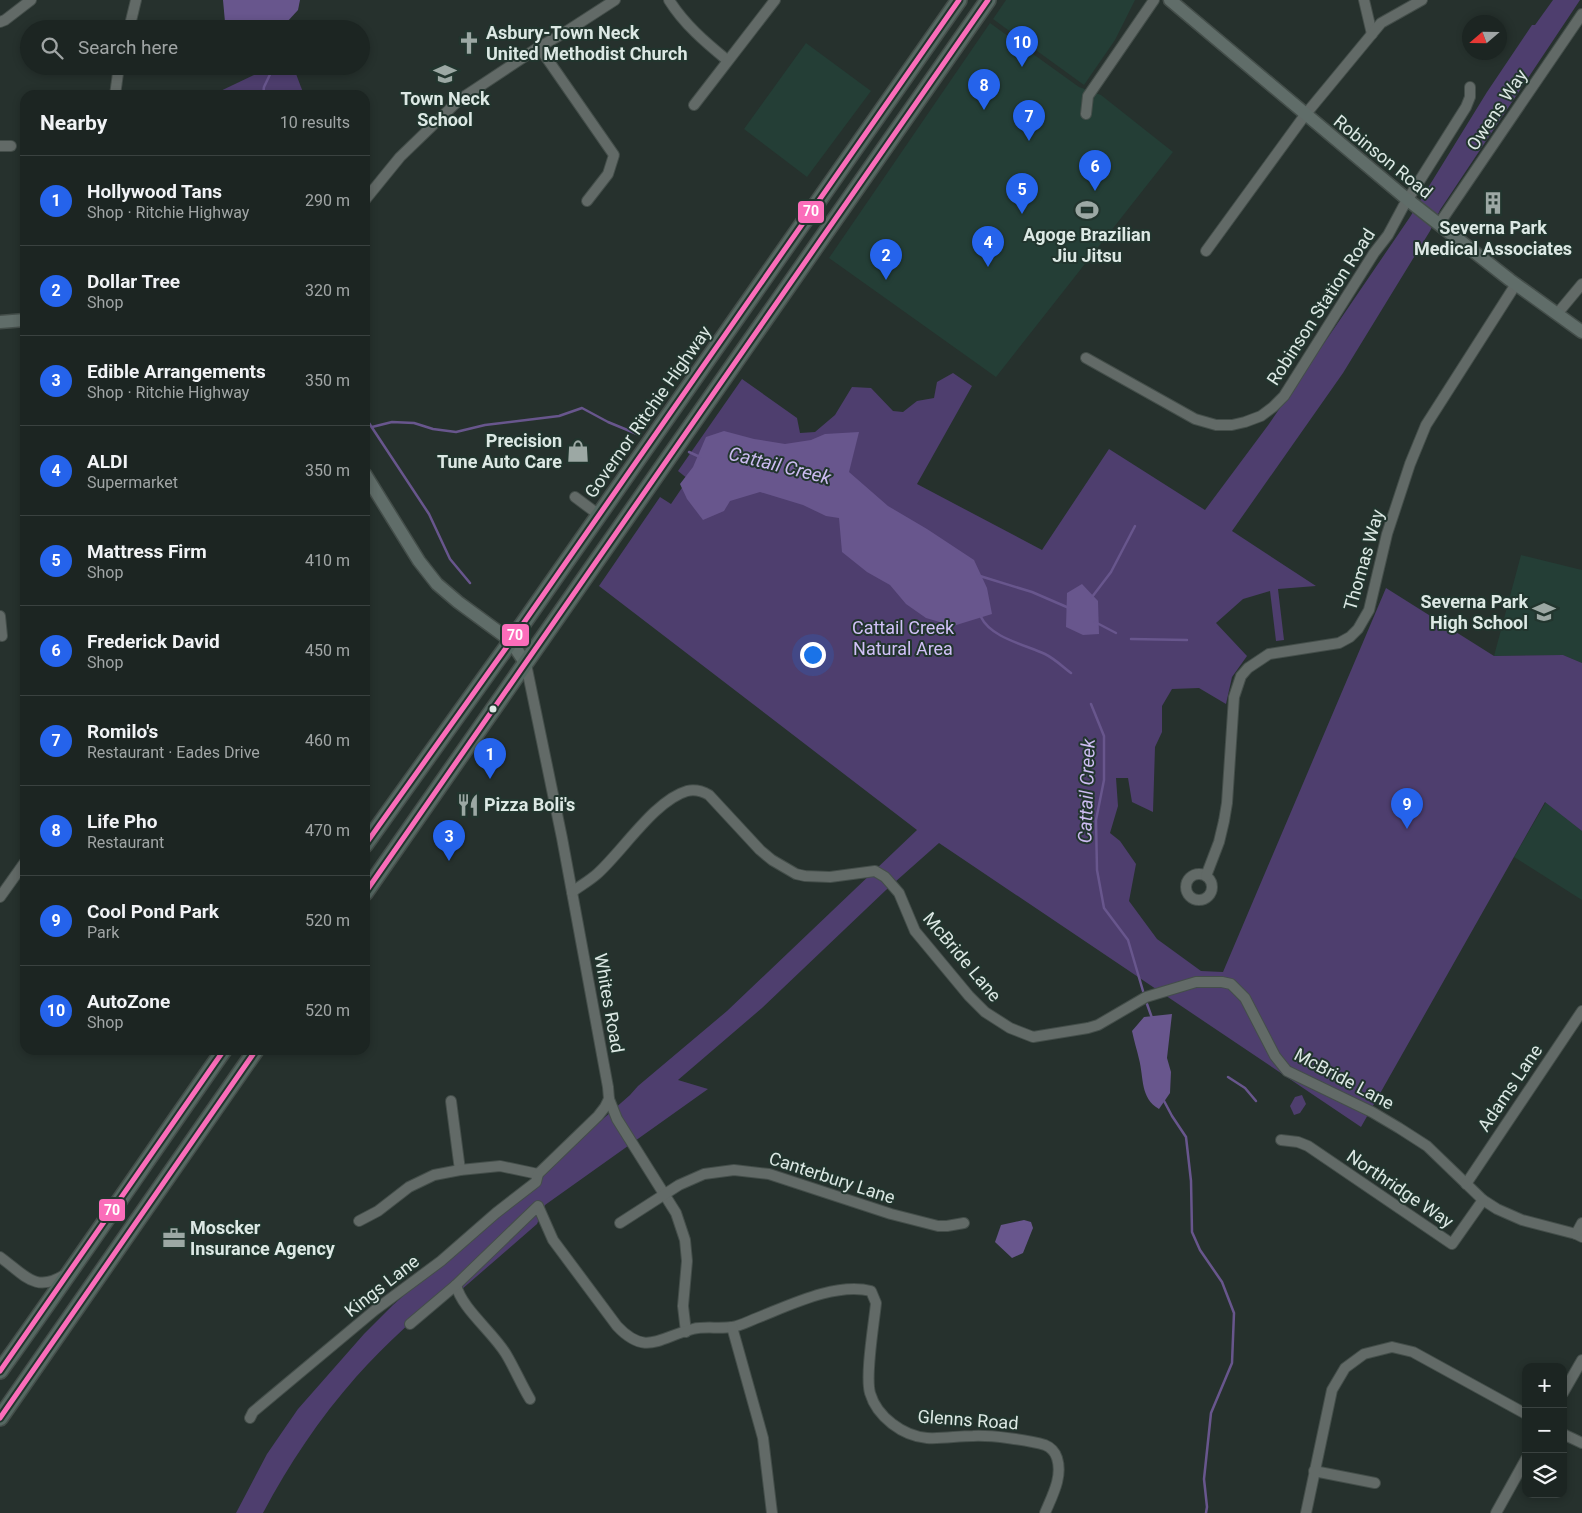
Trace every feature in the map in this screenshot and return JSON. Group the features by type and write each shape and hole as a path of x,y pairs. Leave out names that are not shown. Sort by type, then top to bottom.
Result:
{"highway":[{"name":"Governor Ritchie Highway","path":"370,838 511,641 959,0"},
{"path":"370,886 988,0"},
{"path":"0,1371 221,1055"},
{"path":"0,1418 253,1055"},
{"path":"118,1202 140,1218"}],"main road":[{"name":"Robinson Road","path":"1170,0 1408,200 1516,284 1582,332"},
{"path":"0,322 20,320"},
{"path":"370,482 419,561 437,584 511,641 526,664"}],"street":[{"path":"0,22 31,0"},
{"path":"131,20 136,0"},
{"path":"370,194 400,157 459,100 540,46 615,0"},
{"path":"669,0 675,10 697,35 727,60"},
{"path":"694,105 775,0"},
{"path":"1086,114 1088,96 1154,0"},
{"path":"1364,0 1372,34"},
{"path":"1206,251 1305,115 1381,23 1422,0"},
{"name":"Owens Way","path":"1439,224 1582,14"},
{"path":"540,46 614,155 608,174 587,201"},
{"path":"116,90 118,75"},
{"name":"Robinson Station Road","path":"1086,358 1182,414 1206,423 1232,425 1261,416 1273,408 1284,396 1374,253 1388,235 1466,107 1470,97 1470,87"},
{"name":"Thomas Way","path":"1206,876 1220,842 1223,827 1227,803 1234,697 1241,676 1248,668 1268,654 1340,643 1350,638 1363,622 1369,610 1386,534 1418,442 1426,425 1516,284"},
{"path":"1557,314 1582,284"},
{"path":"575,497 599,515"},
{"path":"0,616 2,636"},
{"name":"Whites Road","path":"526,664 572,892 608,1087 608,1099 617,1119 676,1213 685,1240 687,1261 683,1306 686,1332"},
{"name":"McBride Lane","path":"572,892 597,874 660,808 688,790 703,792 760,850 772,860 796,874 830,877 875,871 885,877 899,893 915,930 969,996 993,1019 1022,1034 1034,1037 1088,1028 1098,1025 1146,997 1196,982 1231,984 1245,998 1275,1056 1287,1071 1372,1112 1399,1128 1434,1152 1483,1200 1506,1214 1579,1236"},
{"path":"0,897 20,869"},
{"name":"Adams Lane","path":"1466,1184 1582,1011"},
{"name":"Kings Lane","path":"250,1418 253,1412 375,1310 441,1262 537,1178 598,1116 608,1099"},
{"path":"451,1100 460,1170"},
{"name":"Northridge Way","path":"1281,1140 1298,1142 1308,1146 1452,1244 1483,1200"},
{"path":"359,1221 378,1211 409,1187 434,1176 460,1170 500,1166 537,1178"},
{"name":"Canterbury Lane","path":"620,1223 664,1194 696,1177 711,1172 734,1170 769,1174 890,1214 938,1226 964,1223"},
{"path":"410,1324 456,1285 538,1206 553,1240 626,1336 634,1341 652,1343 694,1329 732,1327 763,1438 772,1513"},
{"path":"1579,1236 1582,1223"},
{"path":"0,1257 32,1282 51,1282 71,1271"},
{"path":"456,1285 458,1295 464,1304 493,1336 506,1354 530,1399"},
{"name":"Glenns Road","path":"732,1327 819,1294 861,1288 871,1291 876,1303 869,1388 880,1411 899,1428 914,1435 928,1438 975,1436 1024,1441 1046,1446 1054,1452 1058,1465 1058,1481 1045,1513"},
{"path":"1306,1513 1332,1390 1345,1368 1364,1354 1392,1347 1419,1354 1522,1412"},
{"path":"1567,1386 1582,1360"},
{"path":"1567,1436 1582,1443"},
{"path":"1496,1513 1522,1466"},
{"path":"1314,1471 1375,1483"}],"shaded area":[{"path":"1006,0 1135,0 1115,40 1084,85 993,19"},
{"path":"990,23 1079,87 1101,95 1173,152 996,377 829,258"},
{"path":"806,43 871,91 807,177 744,129"},
{"name":"Severna Park High School","path":"1521,555 1582,570 1582,663 1563,655 1494,656"},
{"path":"1546,802 1582,831 1582,900 1514,857"}],"green space":[{"name":"Cattail Creek Natural Area","path":"1553,0 1580,0 1440,210 1430,231 1343,373 1232,531 1316,586 1278,589 1284,640 1276,641 1270,591 1243,599 1216,623 1247,656 1232,677 1226,704 1199,688 1172,689 1162,706 1162,732 1155,747 1153,812 1132,802 1128,778 1116,778 1118,806 1110,833 1120,841 1136,864 1129,901 1157,939 1201,971 1223,972 1386,588 1494,656 1563,655 1582,663 1582,831 1545,802 1361,1127 939,843 886,890 762,1008 678,1080 708,1089 545,1205 537,1224 461,1290 455,1282 379,1352 342,1393 305,1442 263,1513 236,1513 267,1454 298,1409 364,1334 393,1305 638,1086 727,1011 917,830 599,586 660,497 671,504 688,479 678,471 742,379 797,418 800,433 815,432 835,415 852,387 871,388 893,411 903,412 917,401 934,398 937,382 953,373 972,386 917,484 1042,550 1109,449 1205,510 1269,424 1410,217 1487,92 1532,25 1535,25"},
{"path":"254,75 296,75 302,90 223,90"},
{"path":"1302,1095 1306,1104 1300,1113 1294,1115 1290,1106 1295,1097"}],"water":[{"path":"223,0 300,0 298,10 289,20 225,20"},
{"path":"724,431 754,439 785,444 811,440 825,434 859,432 849,472 888,506 974,560 987,588 992,614 953,626 926,618 906,604 890,585 867,572 842,552 839,518 826,516 803,505 760,492 730,501 724,511 703,520 687,499 680,484 693,467 706,437"},
{"path":"1082,584 1098,601 1099,634 1083,635 1066,627 1067,593"},
{"path":"1172,1014 1167,1058 1171,1072 1170,1093 1159,1109 1153,1104 1146,1093 1132,1031 1144,1017"},
{"path":"1024,1220 1031,1222 1033,1228 1023,1253 1012,1258 995,1242 1001,1225"}],"waterway":[{"name":"Cattail Creek","path":"264,90 270,75"},
{"name":"Cattail Creek","path":"372,427 392,422 414,423 433,429 456,432 485,425 559,416 582,408 608,422 637,434"},
{"path":"370,425 429,514 450,559 470,583"},
{"name":"Cattail Creek","path":"689,452 700,457"},
{"path":"1092,597 1111,572 1135,526"},
{"name":"Cattail Creek","path":"980,576 1032,592 1069,608"},
{"name":"Cattail Creek","path":"981,617 986,624 1001,636 1045,654 1071,673"},
{"name":"Cattail Creek","path":"1095,622 1116,633"},
{"name":"Cattail Creek","path":"1131,639 1187,640"},
{"name":"Cattail Creek","path":"1091,704 1104,736 1104,780 1096,820 1097,870 1104,908 1128,940 1143,991"},
{"name":"Cattail Creek","path":"1147,1004 1152,1018"},
{"path":"1228,1077 1245,1088 1256,1101"},
{"name":"Cattail Creek","path":"1163,1099 1186,1137 1191,1181 1192,1232 1200,1250 1222,1282 1234,1313 1232,1363 1211,1413 1204,1479 1206,1513"}],"transit line":[{"name":"70","path":"370,838 511,641 959,0"},
{"name":"70","path":"370,886 988,0"},
{"name":"70","path":"0,1371 221,1055"},
{"name":"70","path":"0,1418 253,1055"}],"place":[{"name":"Asbury-Town Neck United Methodist Church","path":"469,43"},
{"name":"AutoZone","path":"1022,67"},
{"name":"Town Neck School","path":"445,74"},
{"name":"Life Pho","path":"984,110"},
{"name":"Romilo's","path":"1029,141"},
{"name":"Frederick David","path":"1095,191"},
{"name":"Severna Park Medical Associates","path":"1493,203"},
{"name":"Agoge Brazilian Jiu Jitsu","path":"1087,210"},
{"name":"Mattress Firm","path":"1022,214"},
{"name":"ALDI","path":"988,267"},
{"name":"Dollar Tree","path":"886,280"},
{"name":"Precision Tune Auto Care","path":"578,451"},
{"name":"Severna Park High School","path":"1544,612"},
{"name":"Hollywood Tans","path":"490,779"},
{"name":"Pizza Boli's","path":"468,805"},
{"name":"Cool Pond Park","path":"1407,829"},
{"name":"Edible Arrangements","path":"449,861"},
{"name":"Moscker Insurance Agency","path":"174,1238"}]}
